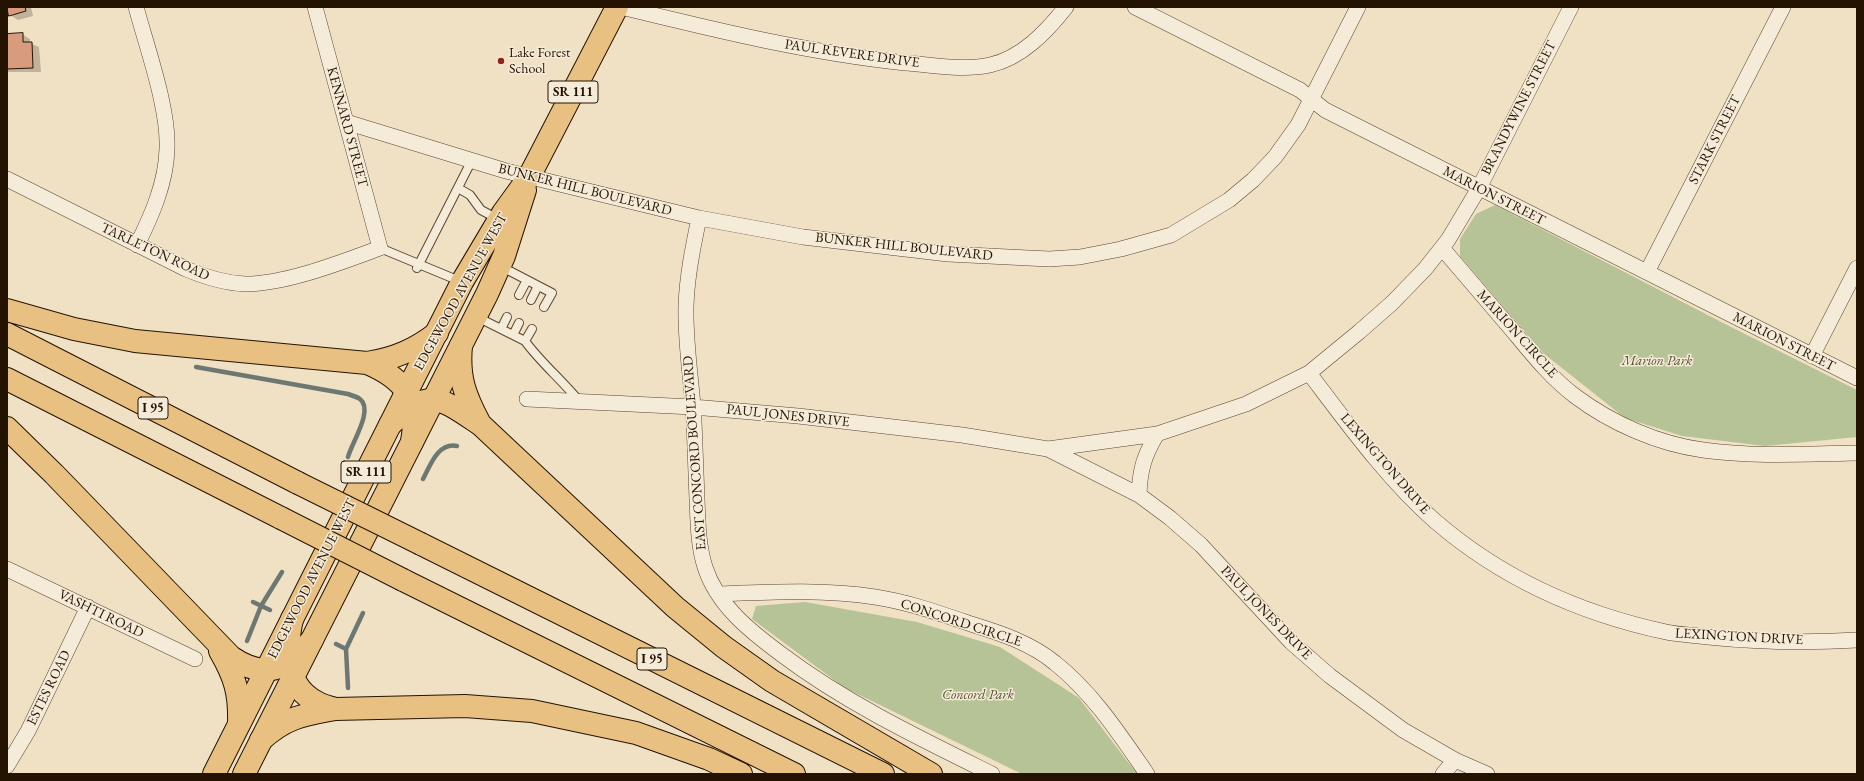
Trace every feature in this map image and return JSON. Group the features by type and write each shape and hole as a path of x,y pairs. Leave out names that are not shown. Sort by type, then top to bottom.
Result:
{"main road":[{"name":"EDGEWOOD AVENUE WEST","path":"244,774 261,740 291,670 312,640 412,442 418,399 437,333 462,282 499,219 529,176 617,7"},
{"name":"EDGEWOOD AVENUE WEST","path":"214,774 390,425 418,399 461,346 500,266 517,221 529,176"},
{"path":"7,310 74,329 135,341 367,363 394,358 422,345 437,333"},
{"name":"I 95","path":"7,334 298,483 883,774"},
{"path":"461,346 459,366 461,380 471,408 481,425"},
{"path":"367,363 392,376 418,399 448,403 481,425 674,607 724,647 772,681 931,774"},
{"path":"7,378 403,580 794,774"},
{"path":"7,428 54,474 216,643 243,665 254,669 291,670"},
{"path":"292,619 288,636 291,670 299,687 308,697 318,704 335,709"},
{"path":"216,643 229,666 238,691 239,724"},
{"path":"261,740 286,721 300,716 335,709 464,706 532,711 636,733 709,759 741,774"}],"street":[{"path":"136,7 165,123 167,150 162,184 149,221 137,245"},
{"name":"KENNARD STREET","path":"315,7 380,248"},
{"name":"PAUL REVERE DRIVE","path":"621,7 753,39 876,60 956,68 991,65 1015,56 1035,40 1066,7"},
{"name":"MARION STREET","path":"1135,7 1300,90 1311,100 1326,110 1857,378"},
{"name":"BUNKER HILL BOULEVARD","path":"346,122 529,176 699,218 803,237 948,254 1049,259 1080,257 1122,249 1171,235 1229,200 1253,180 1275,157 1298,126 1358,7"},
{"name":"BRANDYWINE STREET","path":"1279,388 1309,373 1392,303 1425,269 1442,248 1478,188 1571,7"},
{"name":"STARK STREET","path":"1648,272 1783,7"},
{"name":"TARLETON ROAD","path":"7,179 137,245 208,278 246,284 291,276 342,262 380,248"},
{"name":"EAST CONCORD BOULEVARD","path":"699,218 689,268 686,306 687,340 693,407 699,538 705,568 718,594 735,616 752,633 809,675 844,698 992,774"},
{"name":"MARION CIRCLE","path":"1442,248 1544,367 1575,396 1606,416 1631,429 1676,445 1702,450 1756,454 1857,453"},
{"path":"1812,356 1857,268"},
{"name":"LEXINGTON DRIVE","path":"1309,373 1358,437 1406,492 1430,516 1478,554 1514,577 1604,616 1668,633 1733,639 1826,642 1857,640"},
{"name":"PAUL JONES DRIVE","path":"527,399 693,407 806,417 1048,448 1157,434 1246,404 1279,388"},
{"path":"1139,495 1140,474 1145,454 1157,434"},
{"name":"PAUL JONES DRIVE","path":"1048,448 1139,495 1170,518 1201,545 1291,642 1330,676 1403,730 1455,760 1487,774"},
{"name":"VASHTI ROAD","path":"7,569 195,659"},
{"name":"CONCORD CIRCLE","path":"718,594 803,590 874,597 916,606 997,632 1030,646 1055,663 1087,693 1108,719 1147,774"},
{"name":"ESTES ROAD","path":"7,766 28,731 88,607"},
{"path":"1443,774 1455,760"}],"lane":[{"path":"419,266 472,160"},
{"path":"458,188 470,195 481,210 499,219"},
{"path":"380,248 419,266 462,282"},
{"path":"500,266 552,292 544,307"},
{"path":"519,295 527,280"},
{"path":"531,300 538,286"},
{"path":"476,316 525,341 535,355 580,401"},
{"path":"501,329 508,316"},
{"path":"513,334 519,323"},
{"path":"525,341 532,330"}],"green space":[{"name":"Marion Park","path":"1495,205 1725,324 1857,390 1857,437 1765,446 1682,436 1625,418 1543,353 1460,256 1460,239 1476,214"},
{"name":"Concord Park","path":"805,602 917,622 1000,647 1079,698 1137,774 1022,774 845,688 752,619 756,606"}],"building":[{"path":"7,7 25,7 26,11 9,16"},
{"path":"23,33 23,42 32,42 33,68 7,69 7,34"}],"waterway":[{"path":"196,367 348,394 359,398 364,404 365,411 361,426 348,457"},
{"path":"423,479 440,451 450,446 457,446"},
{"path":"247,641 261,606 282,572"},
{"path":"253,602 270,610"},
{"path":"348,688 346,649 363,613"},
{"path":"336,644 346,649"}],"place":[{"name":"Lake Forest School","path":"501,61"}]}
